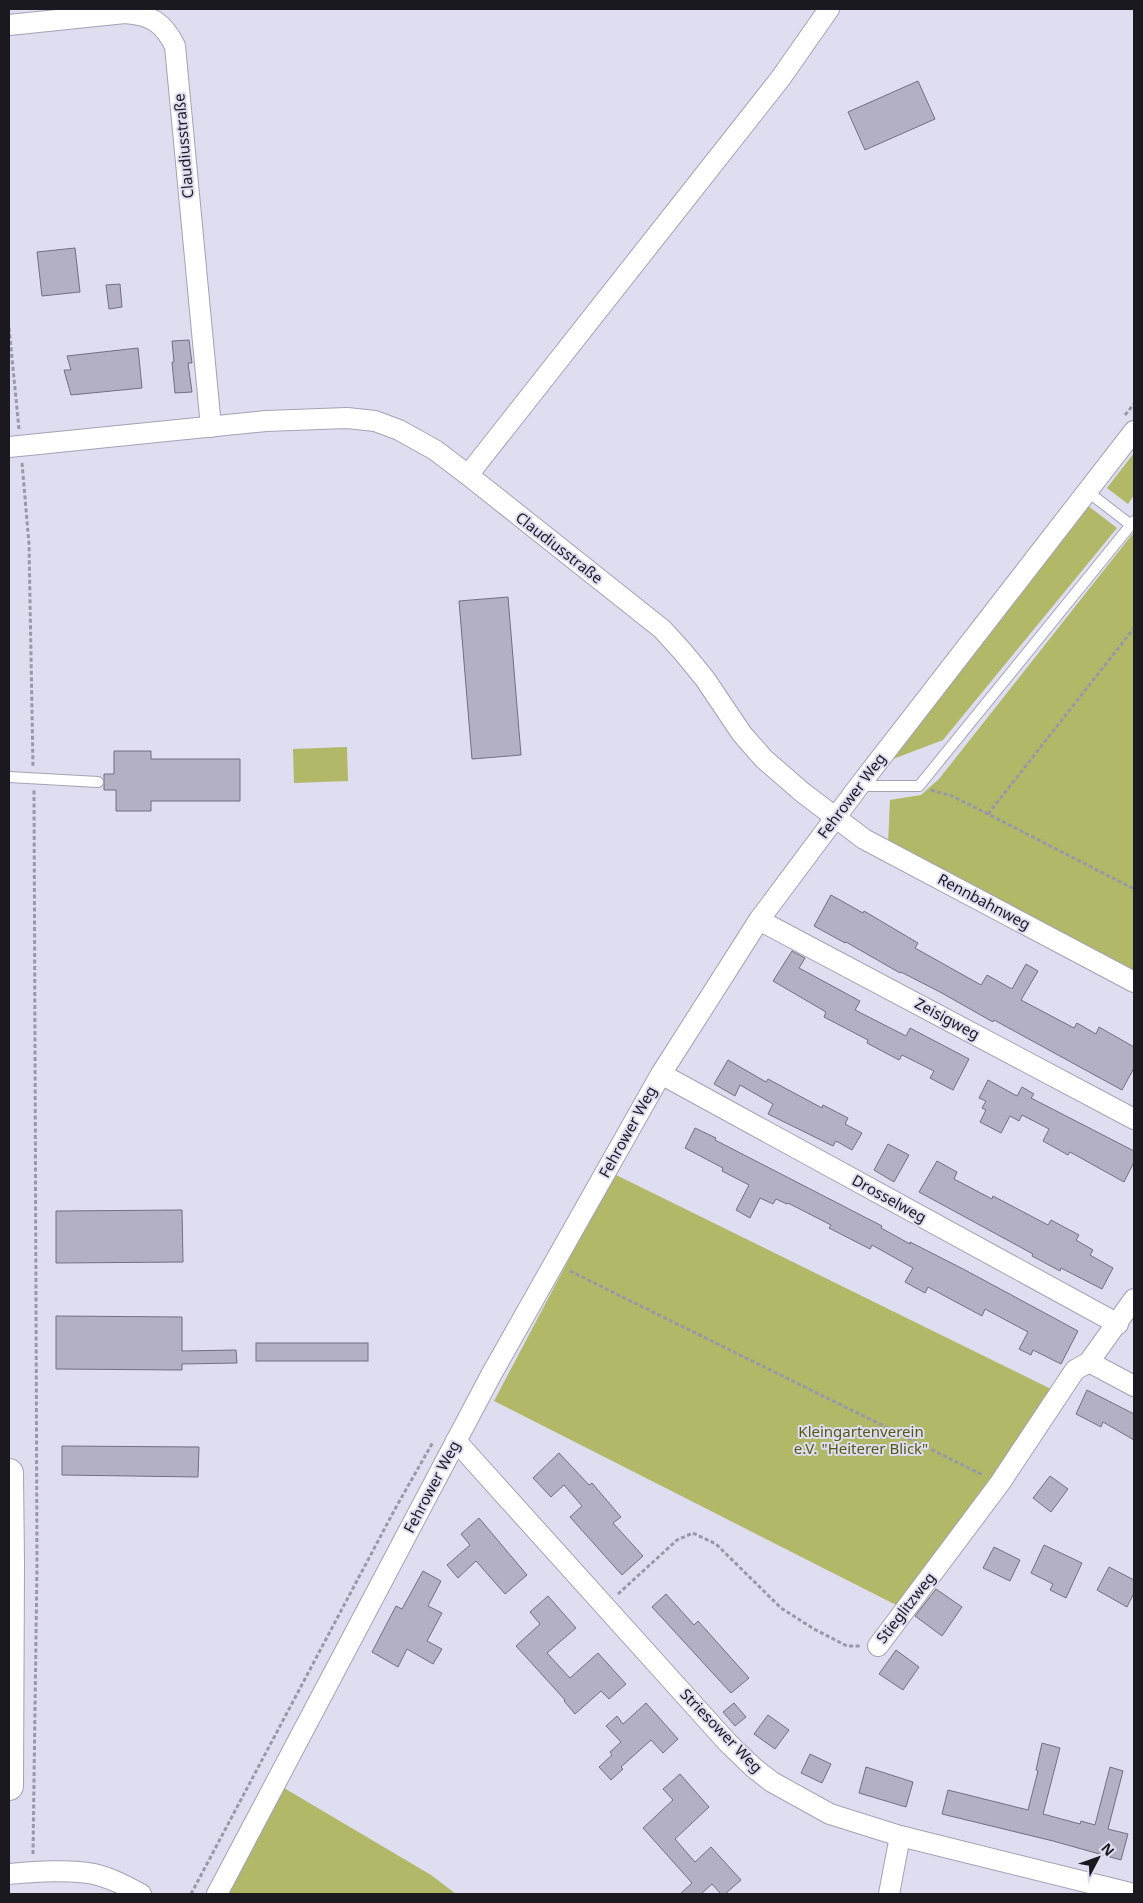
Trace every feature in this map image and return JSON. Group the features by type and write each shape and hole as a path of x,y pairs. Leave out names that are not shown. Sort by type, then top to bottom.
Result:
{"main road":[{"path":"9,1473 9,1786"}],"street":[{"path":"468,475 780,79 829,9"},
{"name":"Claudiusstraße","path":"9,25 148,13 170,35 175,46 211,427"},
{"name":"Claudiusstraße","path":"14,446 266,421 347,418 375,421 399,430 435,450 662,629 684,652 742,734 764,759 802,792 836,817"},
{"name":"Fehrower Weg","path":"217,1894 456,1441 661,1074 759,920 859,786 1134,431"},
{"name":"Rennbahnweg","path":"836,817 864,839 1134,982"},
{"name":"Zeisigweg","path":"759,920 1134,1119"},
{"name":"Drosselweg","path":"661,1074 1118,1324"},
{"name":"Stieglitzweg","path":"878,1646 1000,1483 1075,1370 1089,1362 1118,1324 1134,1299"},
{"path":"1089,1362 1134,1386"},
{"name":"Striesower Weg","path":"456,1441 728,1743 772,1782 830,1814 900,1836 1134,1894"},
{"path":"889,1894 900,1836"},
{"path":"9,1874 33,1872 93,1874 117,1882 141,1894"}],"lane":[{"path":"859,786 919,786 1133,523 1088,492"},
{"path":"9,777 98,782"}],"path":[{"path":"9,328 14,446 29,544 34,778 37,1564 33,1872"},
{"path":"988,814 1134,628"},
{"path":"919,786 952,796 1134,889"},
{"path":"554,1263 1000,1483"},
{"name":"Stieglitzweg","path":"604,1606 677,1540 693,1533 716,1544 781,1608 814,1629 847,1646 878,1646"}],"green space":[{"path":"1134,453 1134,495 1128,504 1107,488"},
{"path":"1087,505 1117,528 943,740 893,759"},
{"path":"1134,532 1134,970 888,844 890,800 921,795 939,779"},
{"path":"347,747 348,781 294,783 293,749"},
{"name":"Kleingartenverein e.V. \"Heiterer Blick\"","path":"614,1174 1055,1391 906,1610 494,1401"},
{"path":"284,1788 431,1875 456,1894 217,1894"}],"building":[{"path":"918,81 935,119 865,150 848,112"},
{"path":"75,248 80,292 42,296 37,252"},
{"path":"120,284 122,307 109,309 106,285"},
{"path":"189,340 192,363 188,363 192,392 175,393 172,341"},
{"path":"138,348 142,388 71,395 64,370 71,370 67,356"},
{"path":"508,597 521,755 472,759 459,601"},
{"path":"114,751 151,751 151,759 240,759 240,801 151,801 151,811 116,811 116,790 104,790 104,774 114,774"},
{"path":"831,895 863,913 864,911 918,943 915,948 981,985 987,975 1012,989 1026,964 1038,971 1021,1000 1074,1028 1077,1023 1096,1034 1099,1027 1134,1047 1134,1068 1122,1090 994,1020 993,1022 814,926"},
{"path":"792,951 805,958 799,968 860,1001 855,1010 906,1036 910,1028 969,1059 953,1090 930,1078 934,1071 902,1055 899,1060 867,1043 868,1040 824,1017 826,1012 773,981"},
{"path":"728,1060 766,1082 768,1079 822,1108 823,1105 848,1118 845,1124 862,1133 852,1150 836,1141 833,1146 768,1114 773,1104 740,1085 735,1096 714,1084"},
{"path":"988,1080 1017,1096 1022,1087 1034,1094 1031,1098 1134,1151 1134,1162 1124,1182 1070,1152 1068,1155 1043,1141 1049,1129 1022,1115 1019,1121 1010,1116 1001,1133 980,1122 986,1110 982,1108 986,1101 979,1098"},
{"path":"695,1128 882,1226 881,1228 910,1244 910,1242 965,1270 1078,1331 1061,1364 1033,1350 1031,1355 1019,1349 1028,1332 985,1309 982,1316 928,1287 925,1293 905,1282 913,1268 872,1245 870,1249 829,1228 831,1225 788,1203 776,1199 773,1204 760,1198 750,1218 736,1210 749,1185 722,1171 723,1168 685,1148"},
{"path":"888,1144 909,1155 894,1182 874,1170"},
{"path":"937,1161 957,1172 954,1179 992,1199 993,1196 1048,1225 1051,1220 1079,1235 1076,1240 1093,1250 1090,1255 1113,1268 1102,1289 1061,1268 1060,1271 1032,1256 1033,1254 919,1192"},
{"path":"182,1210 183,1262 56,1263 56,1211"},
{"path":"56,1316 182,1317 182,1351 236,1350 237,1363 182,1364 182,1370 56,1369"},
{"path":"256,1343 368,1343 368,1361 256,1361"},
{"path":"1087,1390 1134,1414 1134,1440 1103,1422 1101,1427 1076,1414"},
{"path":"62,1446 199,1447 198,1477 62,1475"},
{"path":"559,1453 589,1485 592,1483 621,1517 613,1523 643,1556 622,1575 570,1517 582,1506 564,1485 551,1497 533,1478"},
{"path":"1050,1476 1068,1489 1051,1512 1033,1498"},
{"path":"479,1518 527,1575 505,1594 476,1561 458,1578 447,1565 470,1545 461,1534"},
{"path":"1044,1545 1082,1563 1066,1598 1050,1590 1053,1584 1031,1573"},
{"path":"994,1547 1020,1560 1010,1581 983,1568"},
{"path":"1109,1567 1134,1580 1134,1593 1127,1607 1097,1590"},
{"path":"423,1571 441,1581 428,1606 442,1613 427,1641 442,1649 433,1664 407,1649 398,1667 372,1652 396,1606 402,1609"},
{"path":"936,1589 962,1607 942,1636 915,1616"},
{"path":"666,1594 694,1625 698,1621 749,1678 731,1693 652,1607"},
{"path":"548,1596 576,1628 547,1653 570,1678 598,1653 626,1684 609,1699 601,1691 575,1714 565,1700 516,1646 540,1624 530,1612"},
{"path":"896,1650 919,1667 903,1690 879,1674"},
{"path":"646,1703 678,1739 663,1753 651,1740 621,1767 623,1769 611,1780 599,1767 612,1755 610,1752 621,1742 606,1726 617,1716 623,1724"},
{"path":"734,1703 746,1717 735,1726 723,1712"},
{"path":"768,1715 789,1730 775,1749 754,1734"},
{"path":"1042,1743 1060,1748 1043,1814 1080,1824 1081,1821 1095,1825 1110,1767 1123,1771 1108,1829 1128,1834 1121,1860 942,1814 948,1790 1028,1810 1038,1771 1036,1770"},
{"path":"810,1754 831,1764 822,1783 801,1773"},
{"path":"866,1767 913,1782 906,1807 859,1793"},
{"path":"680,1774 709,1807 675,1839 695,1862 711,1847 741,1880 725,1894 721,1894 712,1884 701,1894 680,1894 692,1883 643,1828 673,1800 663,1789"}]}
